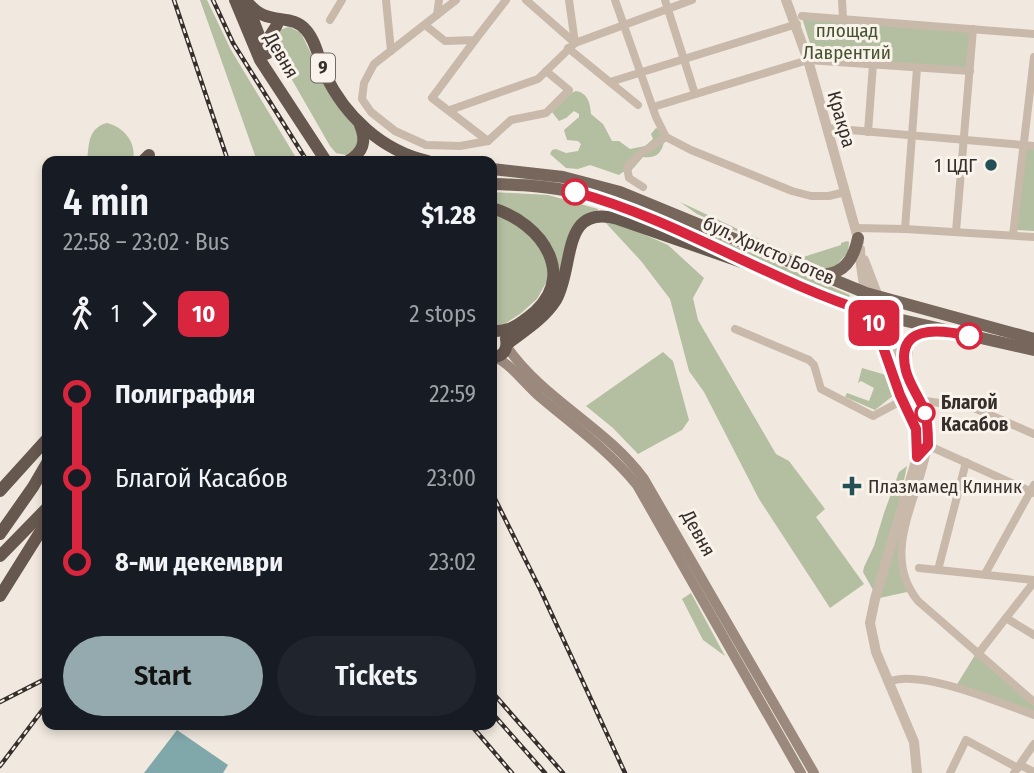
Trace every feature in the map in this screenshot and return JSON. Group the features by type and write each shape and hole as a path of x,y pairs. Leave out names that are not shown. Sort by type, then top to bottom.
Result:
{"highway":[{"name":"Девня","path":"235,0 269,60 331,156"},
{"name":"Девня","path":"246,0 263,66 323,156"},
{"path":"246,0 258,14 280,22"},
{"path":"252,31 280,22"},
{"path":"269,60 268,39 280,22"},
{"name":"9","path":"280,22 301,25 309,33 331,85 358,122"},
{"path":"355,156 364,141 358,122"},
{"path":"358,122 392,148 410,156"},
{"path":"497,210 518,218 532,229 546,247 552,268 552,282 539,307 515,326 497,331"},
{"path":"497,356 503,354 507,346 552,306 561,289 575,233 581,223 594,215 618,219 762,269"},
{"path":"497,332 506,338 507,346"},
{"path":"5,486 42,445"},
{"path":"0,534 42,472"},
{"path":"0,556 42,513"},
{"path":"0,596 42,529"}],"main road":[{"name":"бул. Христо Ботев","path":"497,170 564,177 620,192 872,295 1034,337"},
{"name":"бул. Христо Ботев","path":"497,184 551,188 611,203 833,300 871,313 1034,350"},
{"path":"817,274 831,274 847,265 855,251 858,238"},
{"path":"906,370 905,352 913,336 924,331 946,331"},
{"name":"Девня","path":"507,346 548,391 613,444 645,479 814,773"},
{"name":"Девня","path":"497,359 603,449 637,485 801,773"}],"street":[{"path":"330,20 342,0"},
{"path":"386,0 391,51"},
{"path":"437,15 439,0"},
{"path":"456,0 374,64 364,83 362,99 371,112 396,131 426,145 460,146 488,141 511,120 546,113 569,90 547,71"},
{"path":"488,141 432,96 506,0"},
{"path":"526,0 610,82 638,105"},
{"path":"569,0 571,45"},
{"path":"615,0 666,137 792,191 811,196 829,196 845,192"},
{"path":"450,110 538,79 571,45 666,4 692,0"},
{"name":"Кракра","path":"786,0 799,20 872,295"},
{"path":"842,0 843,19"},
{"path":"666,4 695,94"},
{"path":"610,82 799,20 843,19 1034,34"},
{"path":"425,25 445,41 475,40"},
{"path":"956,231 973,29"},
{"path":"1013,235 1034,57"},
{"path":"653,107 808,60 970,71"},
{"path":"868,132 873,64"},
{"path":"905,229 917,68"},
{"path":"827,128 1034,146"},
{"path":"643,187 629,178 627,169 640,154 666,137"},
{"path":"858,238 905,229 1034,237"},
{"path":"872,295 871,313 903,400 923,443 1033,490 985,574"},
{"path":"872,295 886,316 926,414 923,443 901,545 902,576 918,601 1034,702"},
{"path":"735,330 811,361 821,389 873,416 903,400 919,400 974,408 1034,435"},
{"path":"917,773 914,742 872,638 872,612 923,443"},
{"path":"938,570 966,463"},
{"path":"919,568 1034,581 978,654"},
{"path":"1006,618 1034,635"},
{"path":"888,681 904,677 936,682 1034,715"},
{"path":"950,773 967,740 1018,769 1034,772"},
{"path":"1018,769 1034,744"}],"green space":[{"path":"200,0 207,0 231,50 295,156 255,156"},
{"name":"площад Лаврентий","path":"802,18 971,30 968,69 815,59"},
{"path":"290,27 301,33 315,62 360,134 355,149 346,155 336,153 330,146 272,45 277,32"},
{"path":"576,91 586,96 591,114 603,124 612,141 619,141 630,149 645,146 653,139 651,134 658,129 664,142 659,153 643,157 630,172 619,175 590,165 578,169 566,168 550,154 556,149 566,153 578,151 581,144 567,140 564,130 579,114 574,111 559,121 552,112"},
{"path":"107,123 124,132 131,142 134,156 88,156 93,133"},
{"path":"1026,149 1034,149 1034,231 1017,230"},
{"path":"497,178 534,179 573,185 622,198 850,295 849,297 815,285 658,216 497,181"},
{"path":"497,192 548,195 598,209 597,213 588,215 561,280 545,239 521,218 497,206"},
{"path":"680,202 800,258 847,241 848,252 834,268 823,269 697,214"},
{"path":"497,215 514,221 541,248 548,267 547,281 537,299 503,325 497,324"},
{"path":"604,221 618,223 668,245 704,278 693,298 698,320 776,454 789,461 825,509 816,517 864,584 830,608 759,499 704,392 689,371 670,299 641,261"},
{"path":"663,352 673,361 689,420 682,430 638,454 613,428 586,406"},
{"path":"862,368 886,375 894,395 875,410 845,397 847,393 869,401 874,388 861,381 858,383"},
{"path":"907,466 873,590 863,572 864,567 874,546 899,472"},
{"path":"912,493 901,545 907,592 875,599"},
{"path":"691,593 725,656 703,640 682,599"},
{"path":"975,655 1034,706 1034,713 956,686"}],"water":[{"path":"177,730 228,765 223,773 144,773"}],"railway":[{"path":"174,0 226,156"},
{"path":"213,0 233,43 304,156"},
{"path":"497,503 625,773"},
{"path":"0,702 42,681"},
{"path":"497,698 563,773"},
{"path":"0,766 42,711"},
{"path":"497,719 545,773"},
{"path":"475,730 512,773"}],"bus line":[{"name":"10","path":"575,192 638,214 833,300 871,313 900,395 916,429 917,457 928,445 928,429 926,414 906,370 907,345 913,336 924,331 946,331 969,336"}],"place":[{"name":"1 ЦДГ","path":"991,165"},
{"name":"Благой Касабов","path":"925,413"},
{"name":"Плазмамед Клиник","path":"852,486"}]}
